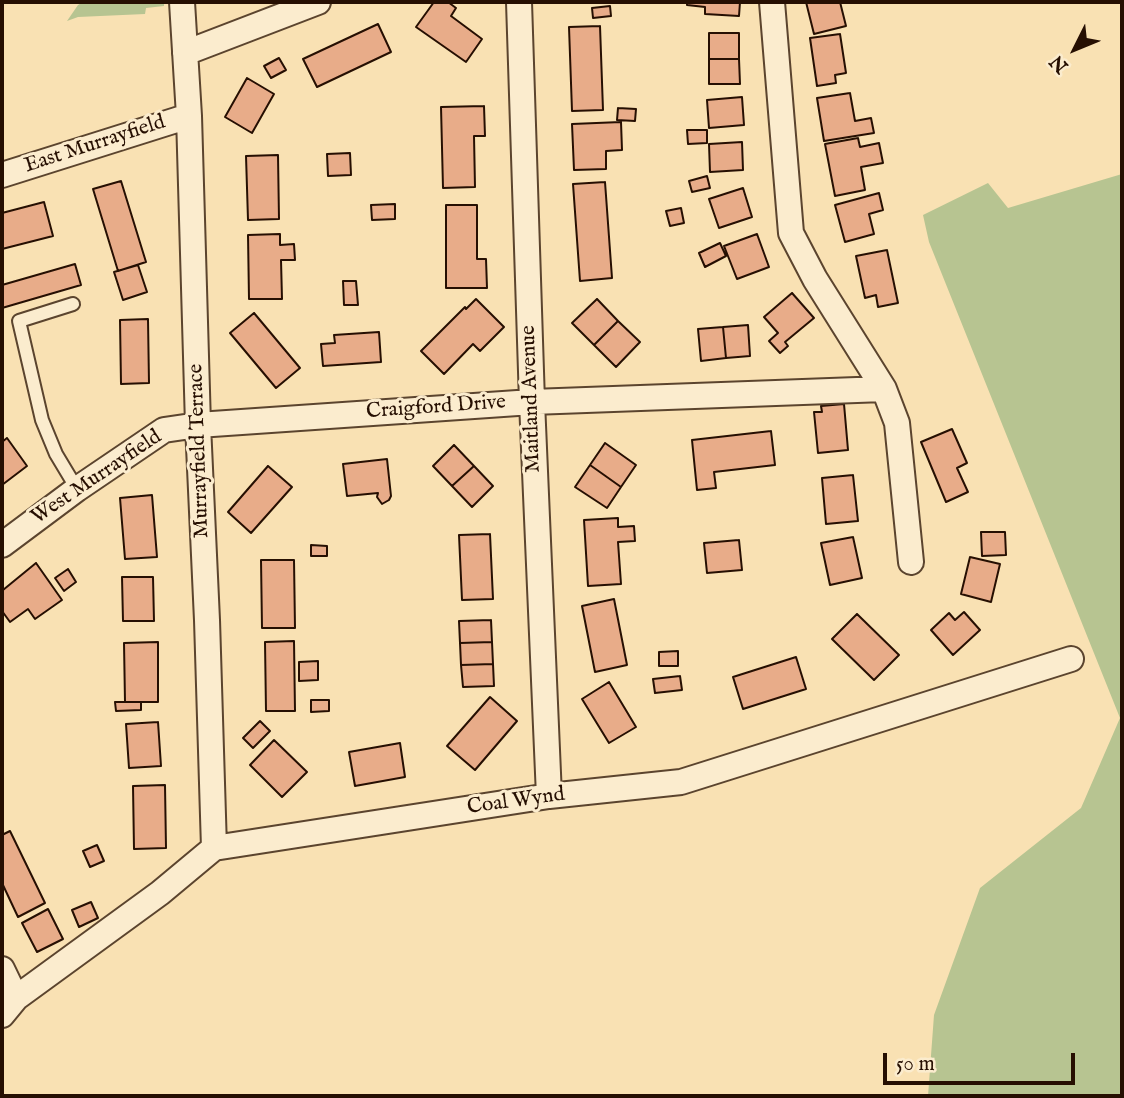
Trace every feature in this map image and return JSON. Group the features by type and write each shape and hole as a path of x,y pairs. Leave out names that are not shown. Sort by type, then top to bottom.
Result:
{"street":[{"name":"Murrayfield Terrace","path":"182,2 189,116 214,848"},
{"path":"185,53 318,2"},
{"name":"Maitland Avenue","path":"519,2 532,402 549,796"},
{"path":"772,2 791,233 884,390 897,423 911,562"},
{"name":"East Murrayfield","path":"2,175 189,116"},
{"name":"Craigford Drive","path":"198,425 532,402 884,390"},
{"name":"West Murrayfield","path":"2,545 164,430 198,425"},
{"name":"Coal Wynd","path":"214,848 549,796 681,782 1071,659"},
{"path":"2,969 9,1007 160,893 214,848"}],"lane":[{"path":"73,304 19,321 42,419 56,454 78,489"}],"green space":[{"path":"83,2 164,2 164,6 146,8 145,14 78,17 67,21"},
{"path":"1122,174 1122,1096 928,1096 934,1015 980,888 1081,808 1120,718 929,242 923,215 988,183 1008,208"}],"building":[{"path":"434,2 448,2 456,8 451,16 482,39 466,62 416,27"},
{"path":"687,2 740,2 739,16 705,14 705,7 687,5"},
{"path":"806,2 840,2 846,26 814,34"},
{"path":"610,6 611,16 593,18 592,8"},
{"path":"378,24 391,52 317,87 303,59"},
{"path":"600,26 603,110 572,111 569,27"},
{"path":"709,33 739,33 739,59 709,59"},
{"path":"840,34 846,73 835,75 836,83 817,86 810,38"},
{"path":"279,58 286,70 271,78 264,66"},
{"path":"709,59 739,59 740,84 709,84"},
{"path":"247,78 274,94 252,133 225,117"},
{"path":"850,93 855,121 871,118 874,133 824,141 817,98"},
{"path":"742,97 744,125 709,128 707,100"},
{"path":"484,106 485,136 474,136 475,187 443,188 441,107"},
{"path":"618,108 636,109 635,121 617,120"},
{"path":"621,122 622,150 606,151 606,169 574,170 572,124"},
{"path":"687,130 707,130 707,143 688,144"},
{"path":"858,138 860,147 879,143 883,163 861,167 865,190 835,196 825,144"},
{"path":"742,142 743,170 710,172 709,144"},
{"path":"350,153 351,175 328,176 327,154"},
{"path":"278,155 279,219 248,220 246,156"},
{"path":"707,176 710,188 692,192 689,181"},
{"path":"121,181 146,262 118,271 93,189"},
{"path":"605,182 612,278 580,281 573,184"},
{"path":"743,188 752,217 719,228 709,199"},
{"path":"879,193 883,210 869,214 874,234 845,242 835,205"},
{"path":"44,202 53,236 2,249 2,213"},
{"path":"395,204 395,219 372,220 371,205"},
{"path":"446,205 477,205 477,259 486,259 487,288 446,288"},
{"path":"681,208 684,223 670,226 666,211"},
{"path":"280,234 280,245 294,244 295,260 281,260 282,299 249,299 248,235"},
{"path":"757,234 769,267 737,279 724,246"},
{"path":"720,243 726,256 705,267 699,253"},
{"path":"887,250 898,303 878,307 876,295 865,298 856,256"},
{"path":"75,264 81,285 2,308 2,285"},
{"path":"138,265 147,292 123,300 114,272"},
{"path":"343,281 356,281 358,305 344,305"},
{"path":"792,293 814,318 785,342 788,346 780,353 769,341 778,333 764,317"},
{"path":"476,299 504,327 480,351 473,344 444,374 421,351"},
{"path":"597,299 618,321 594,345 572,323"},
{"path":"254,313 300,368 276,388 230,333"},
{"path":"148,319 149,383 121,384 120,320"},
{"path":"618,321 640,342 616,367 594,345"},
{"path":"748,325 750,356 726,358 723,327"},
{"path":"723,327 726,358 701,361 698,329"},
{"path":"379,332 381,362 323,366 321,344 335,343 334,335"},
{"path":"844,404 848,450 818,453 814,412 822,412 821,406"},
{"path":"952,429 967,463 957,468 968,492 946,502 921,442"},
{"path":"771,431 775,465 714,472 716,488 697,490 692,440"},
{"path":"7,438 27,466 2,485 2,442"},
{"path":"605,443 636,465 621,487 590,465"},
{"path":"454,445 474,466 452,486 433,466"},
{"path":"387,459 391,496 389,500 382,504 377,497 378,493 347,496 343,464"},
{"path":"590,465 621,487 607,508 575,487"},
{"path":"268,466 292,487 251,533 228,512"},
{"path":"474,466 493,486 472,507 452,486"},
{"path":"853,475 858,521 826,524 822,478"},
{"path":"152,495 157,557 125,559 120,498"},
{"path":"618,518 618,527 634,526 635,541 618,542 621,584 588,586 584,520"},
{"path":"981,532 1005,532 1006,555 982,556"},
{"path":"490,534 493,599 462,600 459,535"},
{"path":"853,537 862,578 830,585 821,543"},
{"path":"739,540 742,570 707,573 704,543"},
{"path":"311,545 327,546 327,556 311,556"},
{"path":"970,557 1000,564 991,602 961,594"},
{"path":"261,560 294,560 295,628 262,628"},
{"path":"36,563 62,600 35,619 28,609 10,622 2,611 3,590"},
{"path":"68,569 76,582 64,591 55,578"},
{"path":"122,577 153,577 154,621 123,621"},
{"path":"614,599 627,665 595,672 582,606"},
{"path":"964,612 980,630 953,655 931,630 949,613 955,620"},
{"path":"857,614 899,655 874,680 832,639"},
{"path":"491,620 492,642 460,643 459,621"},
{"path":"294,641 295,711 266,711 265,642"},
{"path":"158,642 158,702 125,702 124,643"},
{"path":"492,642 493,664 461,665 460,643"},
{"path":"678,651 678,666 659,666 659,652"},
{"path":"796,657 806,689 743,709 733,677"},
{"path":"318,661 318,680 299,681 299,662"},
{"path":"493,664 494,686 463,687 461,665"},
{"path":"680,676 682,690 655,693 653,679"},
{"path":"609,682 636,727 609,743 582,699"},
{"path":"490,697 517,721 475,770 447,746"},
{"path":"311,700 329,700 329,711 311,712"},
{"path":"115,702 141,702 141,710 116,711"},
{"path":"260,721 270,731 253,748 243,738"},
{"path":"158,722 161,766 129,768 126,724"},
{"path":"274,740 307,772 282,797 250,765"},
{"path":"400,743 405,777 355,786 349,752"},
{"path":"165,785 166,848 134,849 133,786"},
{"path":"10,831 45,903 18,917 2,883 2,835"},
{"path":"97,845 104,861 90,867 83,851"},
{"path":"91,902 98,918 79,927 72,910"},
{"path":"48,909 63,939 37,952 22,923"}]}
